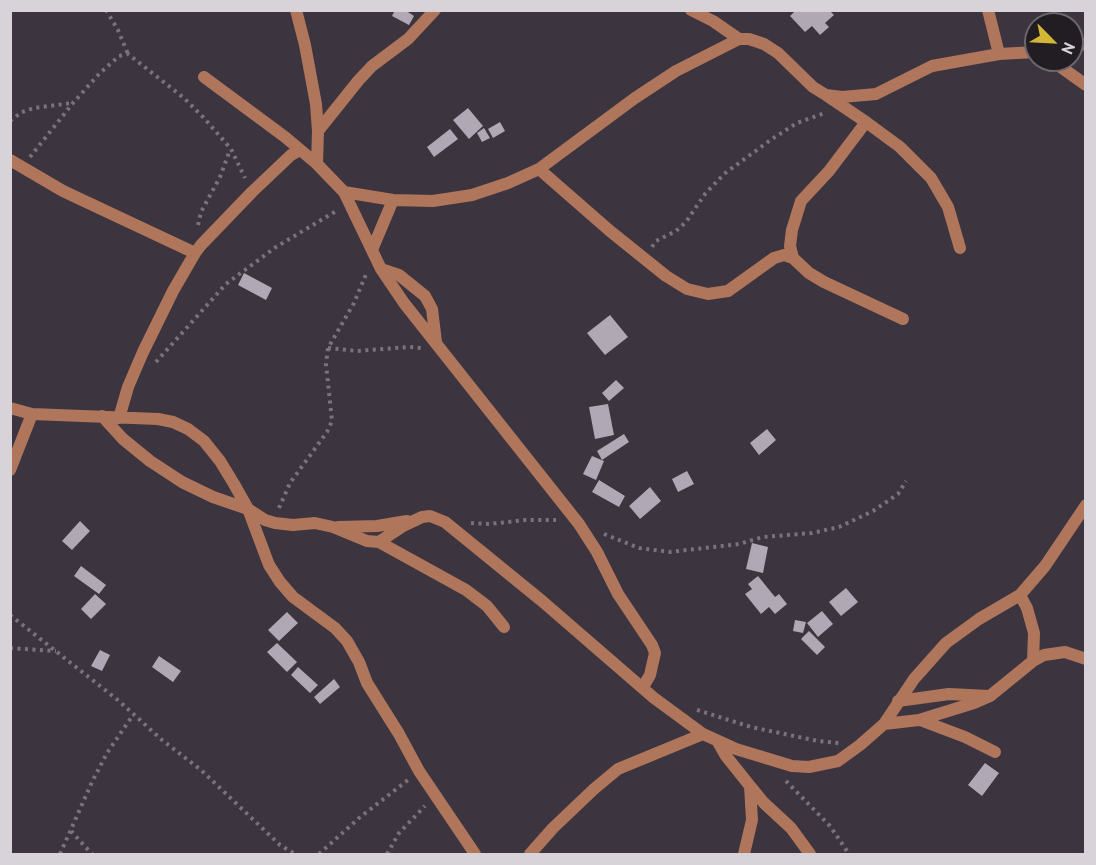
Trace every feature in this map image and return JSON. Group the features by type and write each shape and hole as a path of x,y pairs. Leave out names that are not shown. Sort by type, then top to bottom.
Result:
{"street":[{"path":"296,10 313,82 318,130 317,164"},
{"path":"318,130 372,66 408,39 435,10"},
{"path":"691,10 713,21 739,39"},
{"path":"988,10 999,54"},
{"path":"346,198 433,201 472,195 508,183 539,169 668,76 739,39 749,39 764,44 778,53 813,87 900,147 931,178 948,207 960,248"},
{"path":"825,94 842,97 876,94 932,66 999,54 1024,53"},
{"path":"1068,72 1086,85"},
{"path":"204,77 317,164 346,198 381,269 404,303 579,524 618,594 652,645 655,653 654,661 643,687"},
{"path":"793,258 790,246 792,230 801,201 829,171 866,122"},
{"path":"119,418 128,387 143,352 173,291 198,249 252,192 291,155 300,150"},
{"path":"10,160 63,191 198,249"},
{"path":"539,169 646,260 687,290 708,294 728,291 774,258 784,255 793,258 809,273 903,319"},
{"path":"372,250 393,200"},
{"path":"381,269 399,275 425,296 432,309 436,342"},
{"path":"10,408 32,414 158,419 173,422 188,429 204,441 220,461 248,509 269,565 280,582 293,597 334,628 346,641 359,662 367,684 390,718 419,771 475,855"},
{"path":"10,470 32,414"},
{"path":"102,416 123,440 182,482 248,509 265,520 293,525 315,523 333,527 367,541 379,542 466,590 487,606 504,627"},
{"path":"333,527 377,526 430,516 445,522 654,698 704,734 718,742 780,763 809,767 838,761 884,724 914,678 946,643 979,619 1020,595 1045,566 1086,506"},
{"path":"379,542 414,519"},
{"path":"1020,595 1027,608 1034,633 1033,662"},
{"path":"884,724 918,720 974,703 990,696 1044,655 1065,652 1086,659"},
{"path":"898,701 949,694 990,696"},
{"path":"918,720 941,727 995,752"},
{"path":"530,855 561,820 618,770 704,734"},
{"path":"718,742 750,786 764,803 791,828 810,855"},
{"path":"744,855 752,820 750,786"}],"path":[{"path":"106,10 128,54 184,98 231,149 252,192"},
{"path":"21,168 73,103 119,56 128,54"},
{"path":"10,121 22,112 34,108 73,103"},
{"path":"646,260 656,241 676,231 686,222 705,194 724,174 797,123 843,107"},
{"path":"198,249 201,212 231,149"},
{"path":"154,364 226,284 346,198"},
{"path":"275,523 290,483 327,432 332,421 326,364 328,348 364,281 372,250"},
{"path":"328,348 357,351 409,347 432,349 446,354"},
{"path":"445,522 490,524 546,519 579,524 628,544 653,551 670,552 739,544 763,537 812,533 839,527 886,503 898,494 906,482"},
{"path":"10,615 119,701 201,771 280,845 295,855"},
{"path":"10,648 57,651"},
{"path":"687,707 773,732 818,741 860,745"},
{"path":"60,855 107,753 133,715"},
{"path":"319,855 358,818 419,771"},
{"path":"779,774 830,826 849,855"},
{"path":"387,855 399,833 430,798 429,787"},
{"path":"71,831 92,855"}],"building":[{"path":"395,10 405,10 414,16 409,25 392,16"},
{"path":"796,10 829,10 834,15 825,23 829,27 820,35 812,26 805,32 790,16"},
{"path":"468,108 483,126 469,139 453,120"},
{"path":"500,122 505,131 493,138 488,129"},
{"path":"484,128 490,138 482,142 477,133"},
{"path":"450,129 458,139 434,157 427,147"},
{"path":"244,273 272,288 266,300 238,285"},
{"path":"610,315 628,337 605,355 587,333"},
{"path":"616,380 624,388 609,401 602,393"},
{"path":"608,404 614,435 595,439 589,407"},
{"path":"767,429 776,440 759,455 750,443"},
{"path":"624,434 629,442 602,460 597,451"},
{"path":"592,456 604,461 596,480 583,474"},
{"path":"687,471 694,484 678,492 672,479"},
{"path":"599,480 625,496 619,507 592,492"},
{"path":"650,487 661,501 640,519 629,506"},
{"path":"80,521 90,531 72,550 62,541"},
{"path":"752,543 768,547 763,573 746,569"},
{"path":"81,566 106,585 99,594 74,576"},
{"path":"758,576 775,597 779,594 787,604 775,614 769,607 761,614 745,594 752,589 748,584"},
{"path":"846,588 858,602 841,616 829,602"},
{"path":"95,594 106,604 91,619 81,609"},
{"path":"822,611 833,624 818,637 807,623"},
{"path":"287,612 298,623 279,641 268,630"},
{"path":"795,620 806,622 803,633 793,631"},
{"path":"809,631 825,647 817,655 801,639"},
{"path":"277,643 297,662 287,672 267,652"},
{"path":"100,650 110,655 102,671 91,666"},
{"path":"159,656 181,671 173,682 152,667"},
{"path":"298,667 318,685 310,693 291,675"},
{"path":"334,679 340,687 320,704 314,697"},
{"path":"985,763 999,773 982,796 968,785"}]}
